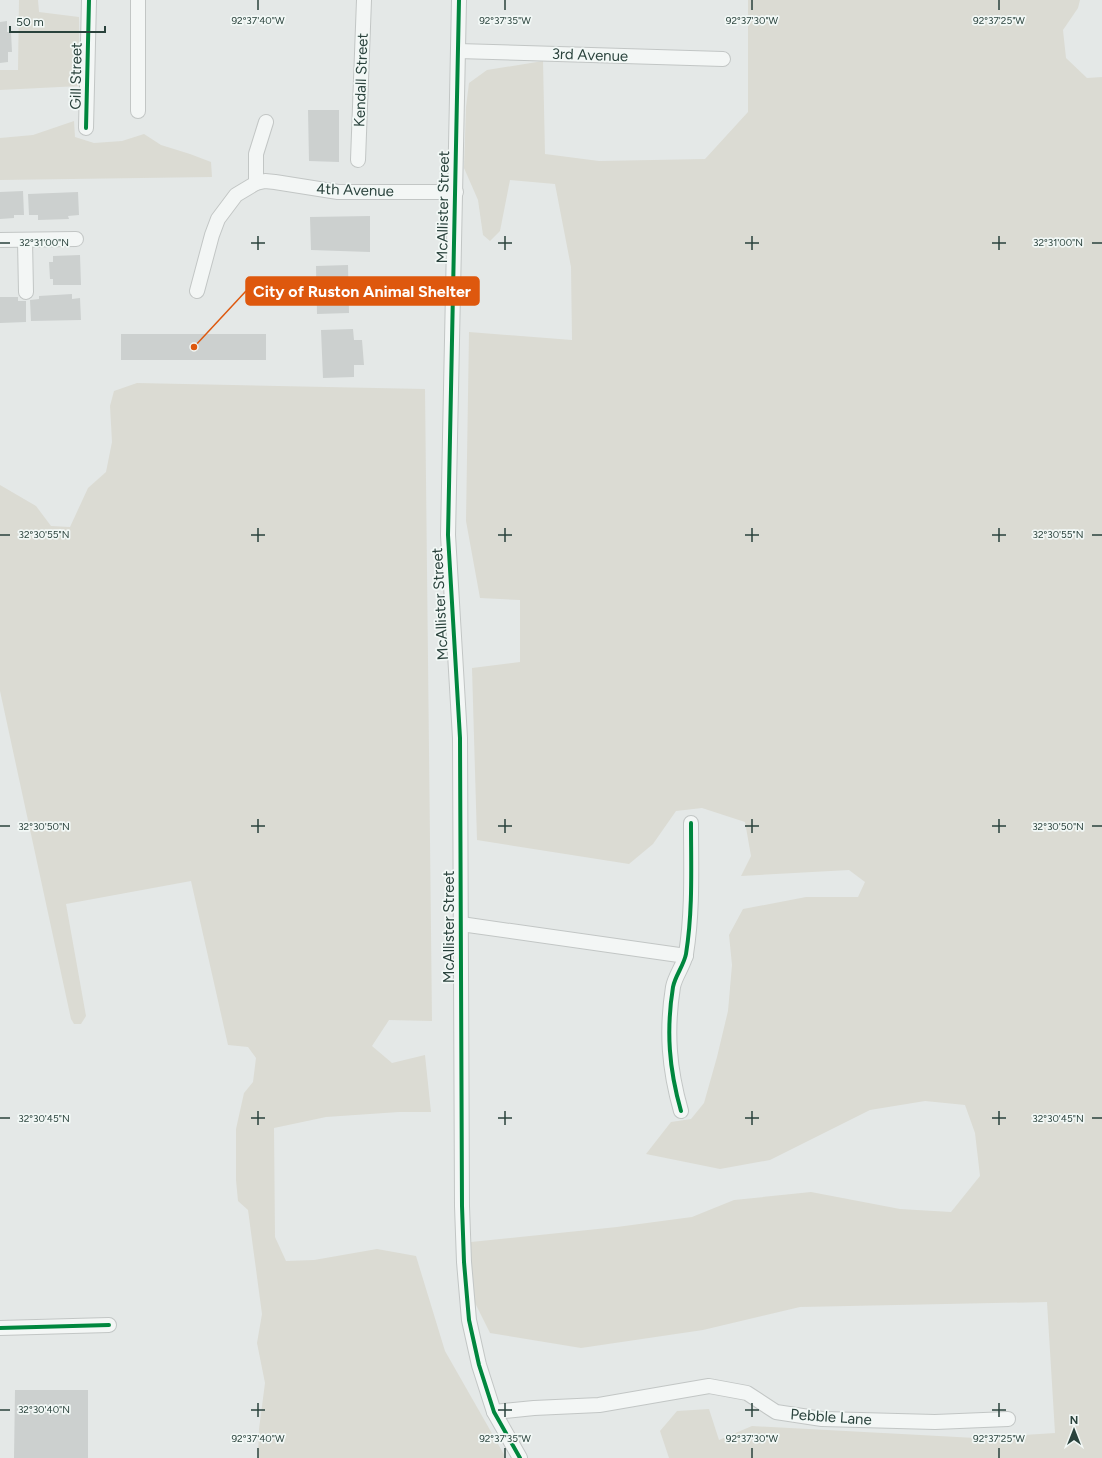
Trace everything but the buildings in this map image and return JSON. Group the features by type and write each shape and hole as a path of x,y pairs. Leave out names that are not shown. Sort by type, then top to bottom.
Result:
{"street":[{"name":"Gill Street","path":"86,128 89,0"},
{"path":"138,0 138,111"},
{"name":"Kendall Street","path":"358,160 364,0"},
{"name":"McAllister Street","path":"459,0 448,535 460,738 462,1206 464,1262 468,1320 479,1365 494,1412 520,1458"},
{"name":"3rd Avenue","path":"458,51 723,59"},
{"path":"197,291 212,235 218,219 236,195 256,183 256,154 266,122"},
{"name":"4th Avenue","path":"256,183 265,181 275,182 297,187 338,192 456,192"},
{"path":"0,240 76,239"},
{"path":"25,240 26,292"},
{"path":"680,1111 674,1086 668,1036 673,986 686,956 691,916 691,823"},
{"path":"461,924 686,956"},
{"path":"0,1328 108,1325"},
{"name":"Pebble Lane","path":"494,1412 534,1408 599,1405 709,1386 747,1394 776,1412 822,1419 935,1422 1008,1419"}],"shaded area":[{"path":"19,0 38,0 39,12 79,17 80,86 0,90 0,70 18,70"},
{"path":"748,0 1080,0 1078,8 1063,30 1066,58 1087,78 1102,77 1102,1458 669,1458 660,1431 677,1411 709,1409 719,1440 752,1426 976,1438 1055,1433 1047,1302 800,1307 703,1330 581,1348 490,1333 472,1297 471,1242 617,1227 692,1217 734,1200 811,1192 900,1209 951,1212 980,1176 975,1133 965,1105 925,1101 870,1110 770,1160 720,1169 646,1154 671,1122 691,1119 704,1103 728,1011 732,965 729,935 743,909 806,897 858,897 865,882 849,870 741,876 751,856 745,822 702,808 676,811 653,844 629,864 477,840 472,668 520,662 520,600 480,598 466,521 469,332 572,340 571,267 555,184 510,180 500,231 490,241 483,235 478,200 464,168 466,107 469,83 487,70 543,61 545,154 599,161 705,159 748,112"},
{"path":"74,121 75,137 94,143 122,141 144,134 161,145 211,162 212,177 0,180 0,138 33,135"},
{"path":"137,383 425,389 432,1021 389,1020 372,1046 392,1063 425,1055 431,1112 399,1112 326,1117 274,1128 275,1237 286,1261 314,1260 377,1249 416,1256 445,1351 506,1458 258,1458 259,1429 265,1383 257,1343 262,1314 248,1210 238,1201 236,1180 236,1129 244,1093 253,1082 256,1058 248,1047 228,1045 191,881 66,904 86,1016 81,1024 74,1024 71,1019 0,691 0,485 36,506 51,526 70,527 88,488 106,472 112,442 110,406 114,391"}],"cycle path":[{"path":"86,128 89,0"},
{"path":"459,0 448,535 460,738 462,1206 464,1262 469,1320 479,1365 494,1412 520,1458"},
{"path":"681,1111 671,1065 669,1034 673,987 685,958 690,921 691,823"},
{"path":"0,1328 109,1325"}],"place":[{"name":"City of Ruston Animal Shelter","path":"194,347"}]}
